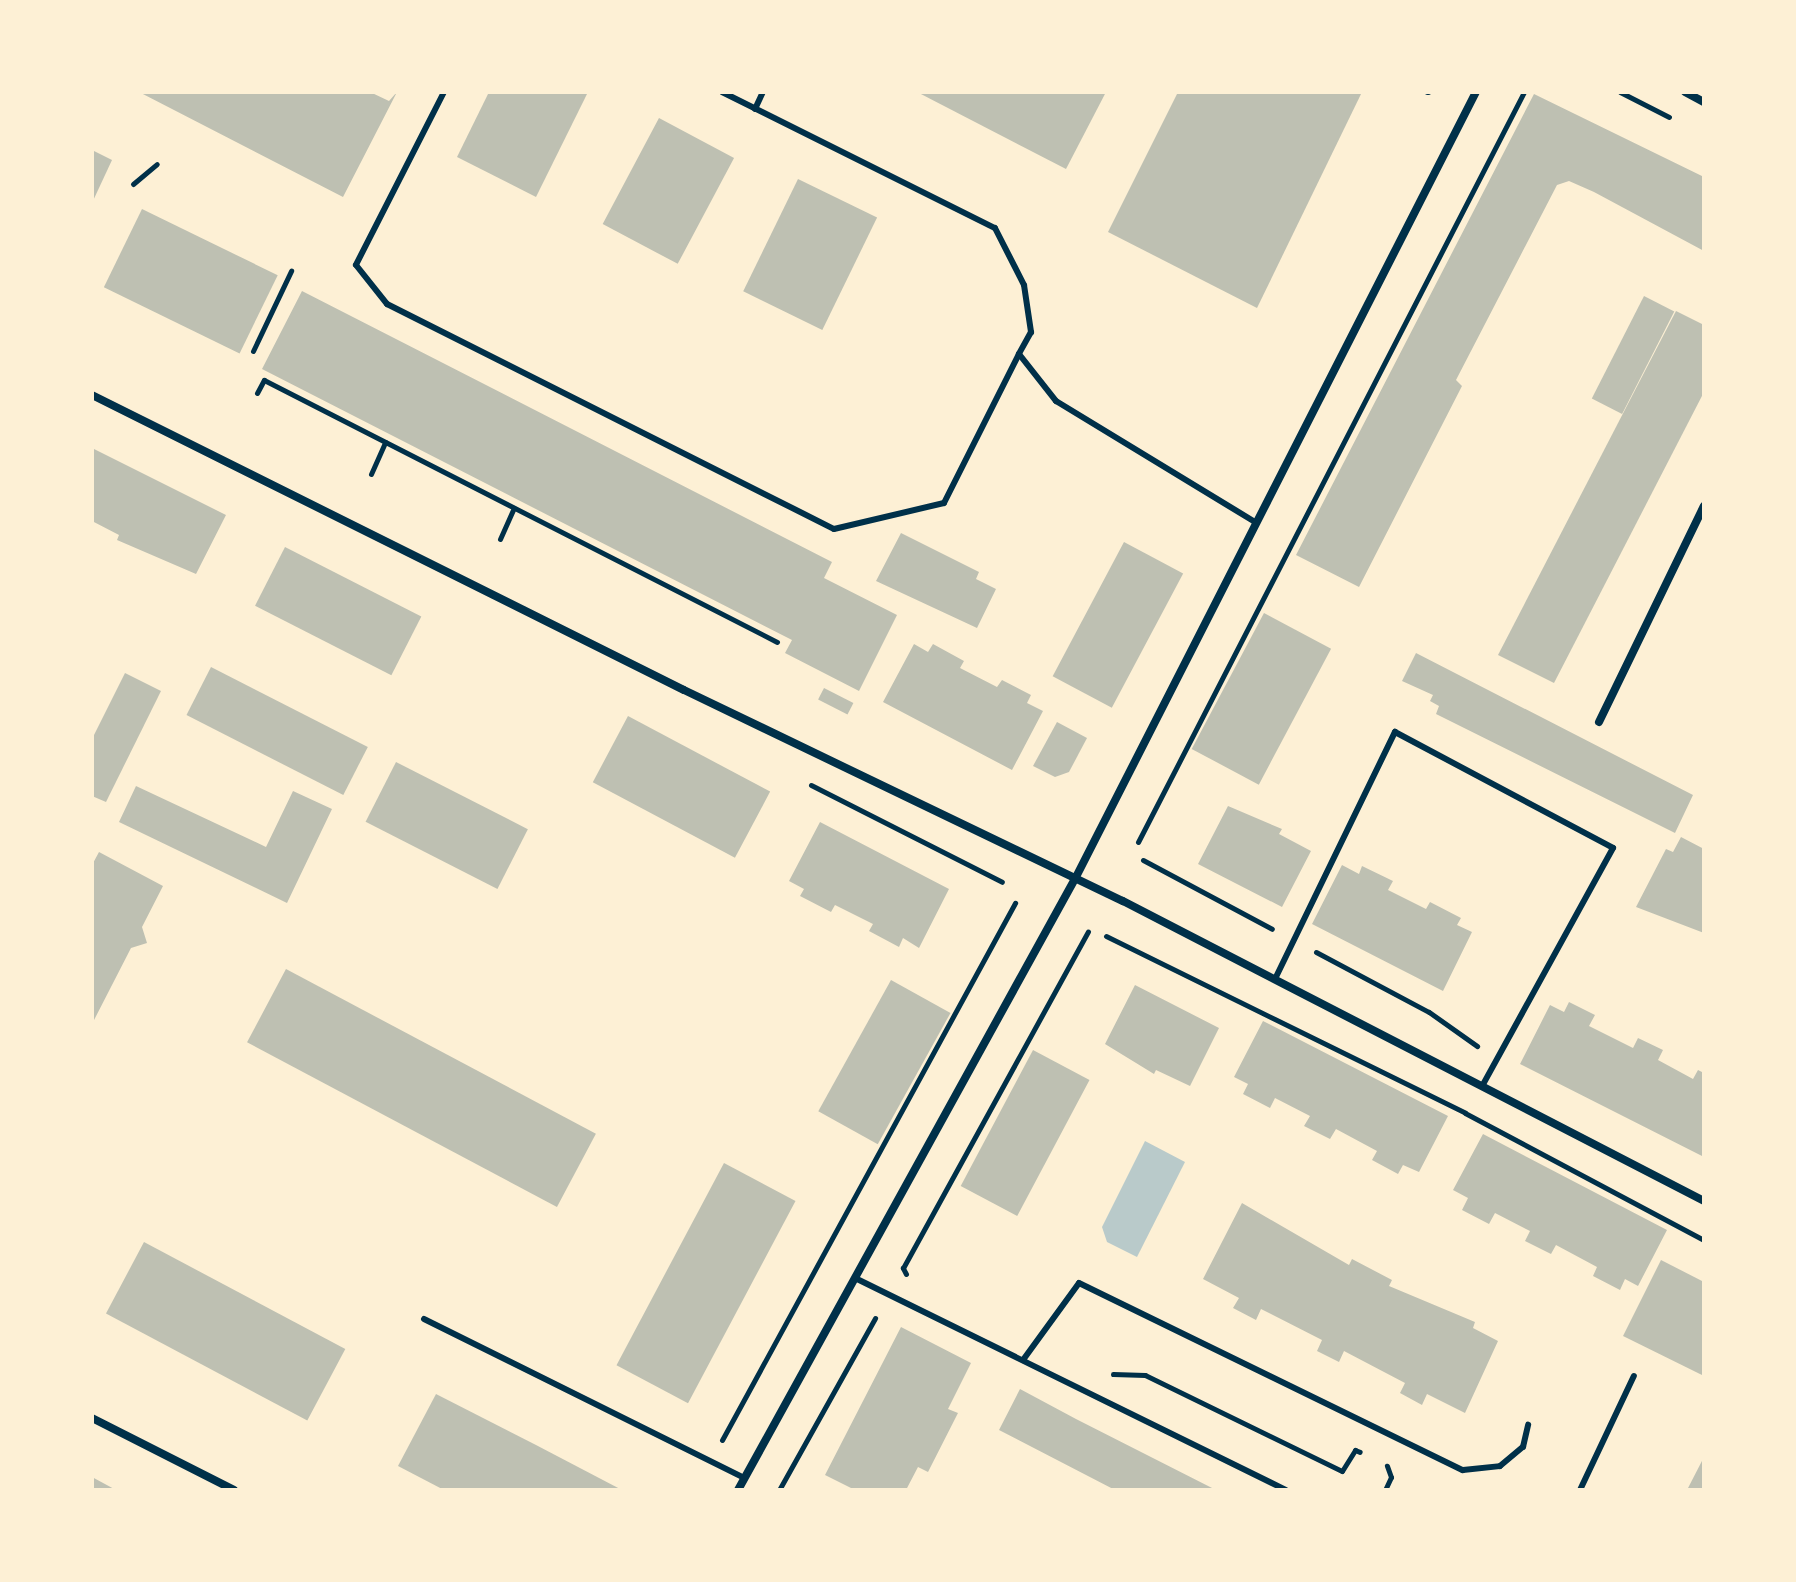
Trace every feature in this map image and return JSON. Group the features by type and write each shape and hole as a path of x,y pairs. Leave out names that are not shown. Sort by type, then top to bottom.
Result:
{"street":[{"path":"738,1490 1076,877 1253,521 1476,92"},
{"path":"1685,92 1704,102"},
{"path":"92,395 684,690 1076,877 1704,1201"},
{"path":"1599,722 1704,506"},
{"path":"92,1418 234,1490"}],"lane":[{"path":"444,92 356,265 387,304 834,529 944,503 1031,332 1024,285 995,228 722,92"},
{"path":"755,109 763,92"},
{"path":"1019,354 1056,401 1253,521"},
{"path":"1275,979 1395,732 1613,848 1482,1086"},
{"path":"855,1278 1286,1490"},
{"path":"1023,1360 1079,1283 1463,1470 1500,1466 1523,1447 1528,1425"},
{"path":"424,1319 745,1478"},
{"path":"1580,1490 1634,1376"}],"path":[{"path":"1138,842 1524,92"},
{"path":"1620,92 1676,121"},
{"path":"133,184 157,164"},
{"path":"253,351 291,271"},
{"path":"257,393 264,380 777,642"},
{"path":"371,474 385,442"},
{"path":"500,539 514,508"},
{"path":"1143,860 1429,1012 1497,1059"},
{"path":"711,1461 1015,903"},
{"path":"1106,936 1465,1113 1704,1240"},
{"path":"779,1490 903,1268"}],"shaded area":[{"path":"1145,1141 1185,1162 1137,1257 1107,1242 1102,1227"}],"building":[{"path":"139,92 370,92 389,101 397,92 343,197"},
{"path":"489,92 588,92 536,197 457,157"},
{"path":"917,92 1106,92 1066,169"},
{"path":"1178,92 1362,92 1257,308 1108,232"},
{"path":"1534,94 1704,177 1704,251 1594,192 1569,181 1557,185 1456,380 1462,386 1359,587 1296,555"},
{"path":"659,118 734,158 678,264 603,224"},
{"path":"92,150 112,160 92,203"},
{"path":"798,179 877,218 822,330 743,291"},
{"path":"142,209 278,275 240,353 104,287"},
{"path":"302,291 832,562 824,578 897,615 859,691 785,653 792,640 262,369"},
{"path":"1644,296 1674,311 1622,414 1592,398"},
{"path":"1676,311 1704,325 1704,392 1554,683 1498,655"},
{"path":"92,448 226,515 196,574 117,540 119,535 92,521"},
{"path":"901,533 979,572 976,579 996,589 977,628 876,581"},
{"path":"1124,542 1183,573 1112,708 1053,676"},
{"path":"285,547 421,616 391,675 255,606"},
{"path":"1264,613 1331,649 1259,785 1192,749"},
{"path":"914,644 928,652 933,644 964,661 960,668 997,687 1002,680 1031,695 1027,703 1043,711 1012,770 883,702"},
{"path":"1416,653 1693,795 1675,833 1436,714 1439,706 1430,701 1433,695 1402,681"},
{"path":"211,667 368,747 343,795 186,715"},
{"path":"125,673 161,691 106,802 92,796 92,739"},
{"path":"824,688 853,703 848,715 818,700"},
{"path":"628,716 770,792 735,858 593,782"},
{"path":"1057,722 1087,738 1069,772 1055,777 1033,766"},
{"path":"396,762 528,829 497,889 366,822"},
{"path":"136,786 266,847 293,791 332,809 287,903 119,822"},
{"path":"1228,806 1282,829 1279,834 1311,851 1282,907 1198,864"},
{"path":"820,822 949,889 919,948 903,938 899,947 869,931 873,924 835,905 831,912 800,896 804,889 789,881"},
{"path":"1681,837 1704,849 1704,933 1636,907 1666,849 1673,852"},
{"path":"99,852 163,886 142,927 147,943 131,948 92,1024 92,865"},
{"path":"1342,865 1359,874 1362,866 1393,881 1388,890 1426,909 1430,902 1461,918 1457,925 1472,932 1443,991 1312,924"},
{"path":"286,969 596,1134 557,1207 247,1042"},
{"path":"891,980 950,1013 878,1144 818,1111"},
{"path":"1135,985 1219,1028 1190,1086 1156,1070 1154,1074 1105,1044"},
{"path":"1569,1002 1595,1015 1589,1026 1633,1048 1638,1038 1663,1050 1658,1060 1693,1079 1698,1070 1704,1073 1704,1157 1520,1064 1550,1005 1564,1012"},
{"path":"1263,1021 1448,1116 1419,1172 1403,1165 1398,1174 1372,1160 1377,1151 1336,1129 1330,1139 1304,1126 1310,1116 1275,1098 1270,1108 1243,1094 1248,1084 1234,1077"},
{"path":"1033,1050 1090,1080 1017,1216 961,1186"},
{"path":"1483,1134 1667,1230 1638,1286 1625,1279 1620,1290 1593,1276 1597,1267 1556,1245 1551,1254 1525,1241 1530,1231 1495,1213 1489,1224 1462,1210 1468,1198 1453,1190"},
{"path":"724,1163 796,1201 688,1403 616,1365"},
{"path":"1242,1203 1349,1265 1352,1259 1392,1280 1389,1286 1475,1322 1473,1328 1498,1341 1465,1413 1427,1394 1422,1405 1400,1393 1405,1383 1344,1351 1339,1362 1317,1351 1322,1340 1261,1309 1256,1320 1233,1308 1239,1298 1203,1279"},
{"path":"144,1242 345,1349 307,1421 106,1314"},
{"path":"1661,1260 1704,1282 1704,1376 1623,1336"},
{"path":"901,1327 971,1363 948,1409 958,1413 928,1472 918,1467 906,1490 855,1490 825,1475"},
{"path":"1020,1389 1216,1490 1115,1490 999,1430"},
{"path":"436,1394 622,1490 444,1490 398,1466"},
{"path":"1704,1457 1704,1490 1687,1490"},
{"path":"92,1477 116,1490 92,1490"}]}
